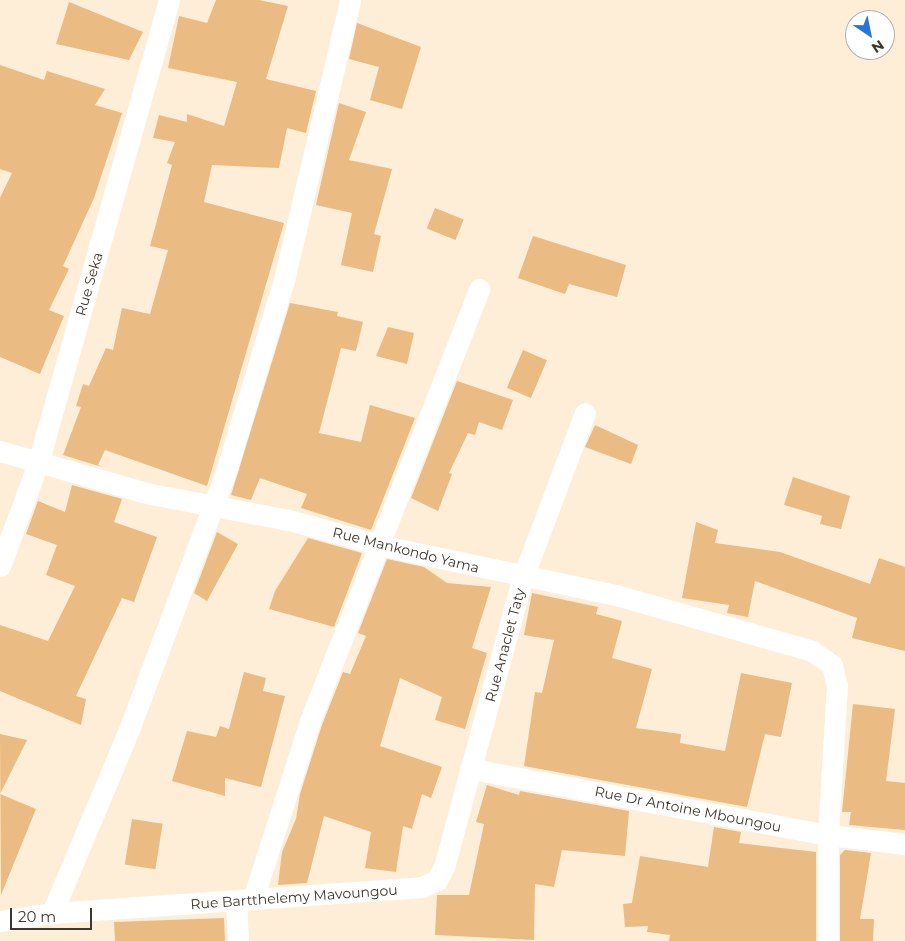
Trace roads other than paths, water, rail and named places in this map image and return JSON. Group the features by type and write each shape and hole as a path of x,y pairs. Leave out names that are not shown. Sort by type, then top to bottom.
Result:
{"street":[{"name":"Rue Seka","path":"0,566 38,463 169,0"},
{"path":"52,913 130,727 212,508 284,280 350,0"},
{"path":"238,941 245,901 310,721 480,290"},
{"name":"Rue Anaclet Taty","path":"437,880 444,867 524,578 585,414"},
{"name":"Rue Mankondo Yama","path":"0,451 38,463 212,508 289,520 379,545 524,578 616,595 812,652 832,665 837,686 828,835 828,941"},
{"name":"Rue Dr Antoine Mboungou","path":"472,769 828,835 905,844"},
{"name":"Rue Bartthelemy Mavoungou","path":"0,921 52,913 245,901 422,887 437,880"}]}
